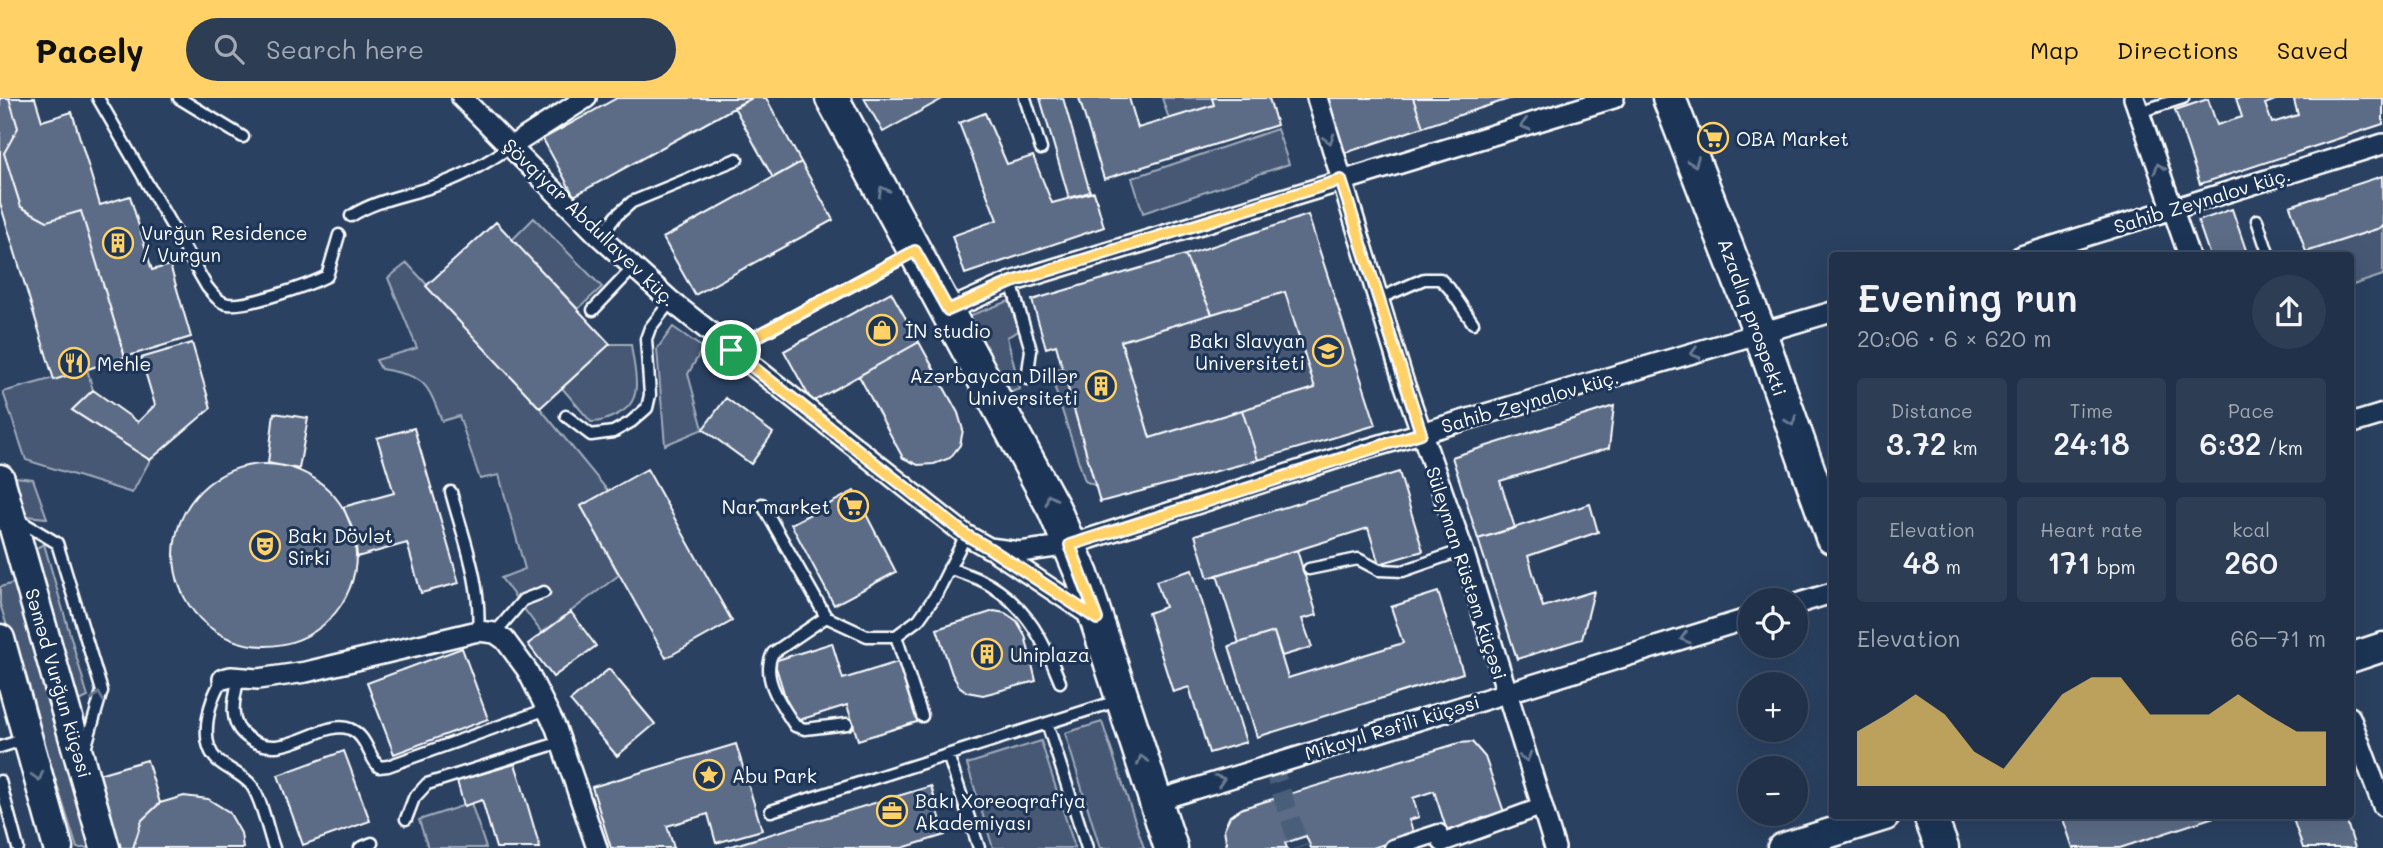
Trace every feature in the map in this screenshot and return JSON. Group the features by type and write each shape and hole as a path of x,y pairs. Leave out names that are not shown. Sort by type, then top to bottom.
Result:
{"main road":[{"path":"832,98 1040,479 1070,545 1097,619 1171,848"},
{"name":"Azadlıq prospekti","path":"1669,98 1760,333 1829,528"},
{"name":"Səməd Vurğun küçəsi","path":"0,479 10,514 12,559 81,763 105,848"},
{"path":"0,639 58,848"},
{"path":"2354,657 2383,647"},
{"path":"1782,848 1875,819"},
{"path":"1931,819 1942,848"}],"street":[{"name":"Şövqiyar Abdullayev küç.","path":"462,98 633,268 731,350 966,535 989,548 1020,552 1070,545"},
{"path":"510,147 586,98"},
{"name":"Süleyman Rüstəm küçəsi","path":"1317,98 1378,299 1421,433 1463,550 1555,848"},
{"path":"948,310 1012,282 1614,98"},
{"path":"2137,105 2188,252"},
{"name":"Sahib Zeynalov küç.","path":"2034,252 2383,144"},
{"name":"Sahib Zeynalov küç.","path":"1070,545 1421,433 1829,313"},
{"path":"2354,423 2383,414"},
{"path":"989,548 1097,619"},
{"path":"1808,600 1829,594"},
{"name":"Mikayıl Rəfili küçəsi","path":"1156,801 1738,622"},
{"path":"231,678 267,678 306,671 486,632 512,647 547,709 597,848"},
{"path":"2354,728 2383,806"},
{"path":"1393,848 1439,833 1442,843 1541,807"}],"lane":[{"path":"98,98 207,287 216,298 226,304 246,303 327,276 339,234"},
{"path":"179,98 243,137"},
{"path":"1025,98 1041,149"},
{"path":"2137,105 2183,98"},
{"path":"351,216 365,207 442,184 477,170 510,147"},
{"path":"600,237 616,216 632,202 737,159"},
{"path":"2257,220 2268,252"},
{"path":"731,350 915,251"},
{"path":"593,310 633,268"},
{"path":"1378,299 1424,279 1440,279 1473,323"},
{"path":"1012,282 1031,351 1027,379"},
{"path":"566,416 592,435 613,432 631,422 647,408 650,395 646,339 650,328 671,300"},
{"path":"451,492 486,632 523,600 544,592"},
{"path":"762,504 826,617 867,636 896,636 919,619 936,595 966,535"},
{"path":"10,514 57,543 102,691 81,763"},
{"path":"1309,569 1359,559 1379,570 1402,571 1463,550"},
{"path":"949,568 989,584 1017,605 1046,646 1060,682"},
{"path":"826,617 773,653 768,662 768,675 795,726 805,729 847,724"},
{"path":"896,636 922,716"},
{"path":"231,678 235,721 240,732 249,740 261,746 277,747 337,728 351,729 366,743 373,760 380,767 547,709"},
{"path":"231,678 216,689 207,725 209,749 216,759 247,780 254,789 274,848"},
{"path":"771,811 1122,700"},
{"path":"1047,723 1087,848"},
{"path":"0,747 27,739"},
{"path":"406,819 414,798 427,784 561,742"},
{"path":"948,755 979,848"},
{"path":"0,781 18,848"},
{"path":"360,848 372,843"}],"shaded area":[{"path":"1162,98 1212,98 1214,105 1169,119"},
{"path":"1277,129 1289,164 1143,213 1132,178"},
{"path":"534,218 602,287 578,309 512,240"},
{"path":"2383,227 2383,275 2354,285 2354,252 2306,252"},
{"path":"407,263 540,408 608,491 581,506 619,575 542,633 501,578 525,569 499,475 480,479 459,416 442,421 432,397 422,383 407,375 381,369 376,360 417,348 388,278"},
{"path":"1285,292 1315,388 1150,438 1121,341"},
{"path":"1009,301 1019,331 1007,337 1020,389 1008,393 966,317"},
{"path":"673,327 703,348 688,374 703,429 665,445 657,349"},
{"path":"610,344 631,344 636,374 635,393 627,408 618,414 591,422 562,388"},
{"path":"1062,368 1096,486 1085,481 1049,370"},
{"path":"87,369 93,390 72,410 150,460 132,493 26,460 3,392"},
{"path":"15,477 33,479 47,518 26,516"},
{"path":"44,544 88,697 79,701 36,548"},
{"path":"21,581 90,848 77,848 0,604 0,587"},
{"path":"1102,722 1144,848 1100,848 1065,733"},
{"path":"1041,741 1075,848 993,848 967,764"},
{"path":"471,803 486,848 428,848 419,820"}],"building":[{"path":"0,98 9,98 18,128 4,153 21,207 47,221 81,211 125,357 54,380 0,203"},
{"name":"Vurğun Residence / Vurgun","path":"9,98 35,98 42,121 72,112 100,205 130,196 152,270 170,265 191,337 125,357 81,211 47,221 21,207 4,153 18,128"},
{"path":"617,98 752,98 574,196 543,139"},
{"path":"752,98 766,98 801,162 773,178 734,107"},
{"path":"864,98 944,98 883,132"},
{"path":"1040,98 1063,98 1090,192 1069,198"},
{"path":"1079,98 1129,98 1138,128 1214,105 1212,98 1269,98 1277,125 1104,179"},
{"path":"1327,98 1413,98 1423,127 1345,153"},
{"path":"1413,98 1512,98 1423,127"},
{"path":"2236,98 2280,98 2265,104 2272,123 2298,115 2294,100 2300,98 2383,98 2383,124 2200,184 2175,110 2208,99 2217,125 2242,117"},
{"path":"985,113 1007,164 1033,156 1052,203 1094,192 1104,227 965,274 952,236 997,220 959,123"},
{"path":"801,162 833,220 695,295 663,238"},
{"path":"2382,176 2383,227 2306,252 2290,206"},
{"path":"2232,209 2247,252 2209,252 2198,221"},
{"name":"Bakı Slavyan Universiteti","path":"1308,215 1376,425 1258,460 1242,410 1315,388 1285,292 1212,314 1185,255"},
{"path":"496,222 610,344 540,408 426,286"},
{"name":"Azərbaycan Dillər Universiteti","path":"1185,255 1212,314 1121,341 1150,438 1242,410 1258,460 1100,502 1056,345 1046,348 1032,300"},
{"path":"891,292 919,342 812,402 784,351"},
{"path":"919,342 958,413 963,430 960,445 950,458 934,464 918,465 903,458 859,376"},
{"path":"192,343 211,408 150,460 72,410 93,390 138,422 155,405 141,358"},
{"path":"726,398 773,433 751,464 703,429"},
{"path":"1614,406 1609,448 1500,481 1515,528 1478,539 1452,457"},
{"path":"274,413 308,418 299,469 268,463"},
{"path":"414,428 459,583 421,593 407,543 357,557 355,535 343,507 394,493 377,438"},
{"name":"Bakı Dövlət Sirki","path":"265,464 283,465 300,471 330,490 349,520 355,537 355,573 349,590 330,620 300,639 283,645 265,646 247,645 230,639 200,620 181,590 175,573 174,555 175,537 181,520 200,490 230,471 247,465"},
{"path":"647,469 732,621 666,658 581,506"},
{"path":"1399,472 1423,551 1379,564 1368,528 1208,578 1195,535"},
{"path":"854,491 896,572 834,605 791,524"},
{"path":"1590,504 1598,532 1528,556 1543,607 1594,591 1582,639 1517,659 1478,539"},
{"path":"1297,550 1317,615 1302,619 1312,647 1282,656 1274,632 1239,643 1217,575"},
{"path":"1192,570 1246,742 1209,753 1189,687 1173,692 1148,613 1165,607 1156,581"},
{"path":"1438,592 1463,673 1257,737 1229,646 1274,632 1288,678 1403,643 1391,607"},
{"name":"Uniplaza","path":"994,611 1005,613 1017,621 1025,635 1036,681 983,695 967,692 959,686 952,674 937,629"},
{"path":"571,612 596,646 553,677 528,644"},
{"path":"832,643 843,679 901,661 920,721 858,740 847,705 793,722 774,661"},
{"path":"462,648 488,719 394,754 367,683"},
{"path":"609,669 655,724 617,756 570,701"},
{"path":"1472,742 1485,757 1504,812 1447,831 1434,791 1413,798 1419,817 1409,820 1414,834 1373,848 1311,848 1306,836 1285,843 1287,848 1227,848 1224,829 1230,816 1243,808 1459,743"},
{"path":"736,744 762,830 716,843 708,814 667,826 674,848 611,848 592,787"},
{"path":"344,751 370,821 303,845 278,775"},
{"path":"147,760 160,803 142,820 133,848 117,848 95,775"},
{"path":"515,764 540,848 496,848 482,800 464,806 457,781"},
{"name":"Bakı Xoreoqrafiya Akademiyası","path":"931,786 945,835 902,848 725,848"},
{"path":"184,796 208,799 229,812 241,833 243,848 133,848 142,820 160,803"},
{"path":"2063,819 2208,819 2120,848 2073,848"},
{"path":"2293,819 2346,819 2355,848 2303,848"}],"tunnel":[{"path":"1272,764 1300,848"}],"place":[{"name":"OBA Market","path":"1713,138"},
{"name":"Vurğun Residence / Vurgun","path":"118,243"},
{"name":"İN studio","path":"882,330"},
{"name":"Bakı Slavyan Universiteti","path":"1328,351"},
{"name":"Mehle","path":"74,363"},
{"name":"Azərbaycan Dillər Universiteti","path":"1101,386"},
{"name":"Nar market","path":"853,506"},
{"name":"Bakı Dövlət Sirki","path":"265,546"},
{"name":"Uniplaza","path":"987,654"},
{"name":"Abu Park","path":"709,775"},
{"name":"Bakı Xoreoqrafiya Akademiyası","path":"892,811"}],"route":[{"path":"1341,180 1421,433 1070,545 1097,619 966,535 731,350 915,251 948,310 1012,282 1341,180"}]}
